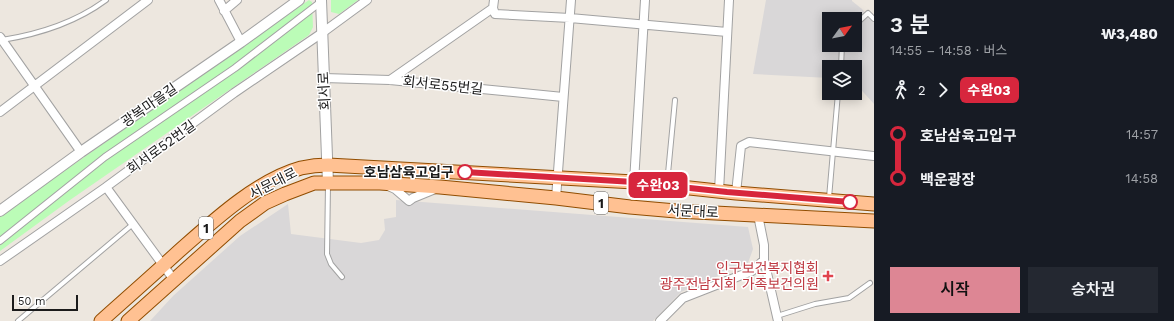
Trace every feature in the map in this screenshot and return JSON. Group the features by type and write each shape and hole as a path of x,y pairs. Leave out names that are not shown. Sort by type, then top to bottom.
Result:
{"main road":[{"name":"서문대로","path":"101,321 226,210 256,190 289,172 301,168 328,165 558,177 634,182 718,192 874,204"},
{"name":"서문대로","path":"129,321 240,221 265,203 314,183 380,183 440,187 556,198 630,207 874,221"}],"street":[{"path":"0,112 148,0"},
{"path":"219,0 241,42"},
{"path":"224,11 237,0"},
{"name":"광복마을길","path":"0,211 81,152 241,42 299,0"},
{"name":"회서로52번길","path":"0,261 106,187 234,93 322,33 366,0"},
{"path":"556,198 571,0"},
{"path":"634,182 645,0"},
{"path":"718,192 729,0"},
{"path":"0,241 105,157 235,68 322,1"},
{"name":"회서로","path":"322,1 328,183"},
{"path":"494,4 495,14 570,18 727,32"},
{"path":"390,80 494,4"},
{"path":"1,38 81,152"},
{"name":"회서로55번길","path":"324,78 390,80 563,97"},
{"path":"736,193 741,146 749,142 874,156"},
{"path":"106,187 174,280"},
{"path":"758,215 764,245 764,260 777,319"},
{"path":"660,321 683,298 752,271 764,260"}],"lane":[{"path":"1,38 41,33 94,9 106,0"},
{"path":"862,19 868,13 874,19"},
{"path":"667,186 675,100"},
{"path":"829,200 837,100"},
{"path":"328,183 327,254 331,264 342,277"},
{"path":"18,321 132,224"},
{"path":"777,319 815,304 849,298 870,283"}],"shaded area":[{"path":"766,0 852,0 874,23 874,104 862,91 862,60 822,60 822,78 753,74"},
{"path":"396,200 748,227 753,249 748,263 681,292 653,321 150,321 173,296 240,236 288,204 291,234 361,243 379,240 385,230 384,219 396,217"}],"green space":[{"path":"309,0 312,2 313,27 309,35 70,200 0,251 0,216"},
{"path":"331,0 358,0 339,14 331,12"}],"bus line":[{"name":"수완03","path":"465,172 634,182 727,192 850,202"}],"place":[{"name":"호남삼육고입구","path":"465,172"},
{"name":"인구보건복지협회 광주전남지회 가족보건의원","path":"828,276"}]}
